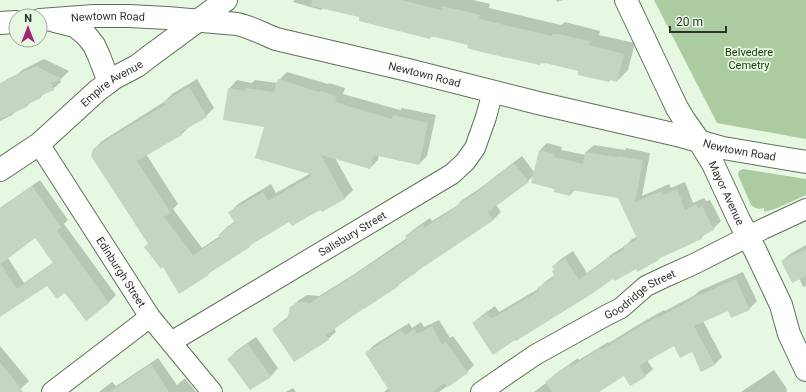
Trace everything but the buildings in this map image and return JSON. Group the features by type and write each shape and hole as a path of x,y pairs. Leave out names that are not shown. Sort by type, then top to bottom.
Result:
{"street":[{"name":"Empire Avenue","path":"0,170 38,144 97,91 114,78 137,66 226,0"},
{"name":"Mayor Avenue","path":"626,0 677,108 713,164 781,305 790,334 806,370"},
{"name":"Newtown Road","path":"48,19 122,16 199,20 246,26 276,39 723,148 806,162"},
{"path":"48,20 75,26 86,35 97,50 109,82"},
{"name":"Salisbury Street","path":"171,342 452,174 465,162 475,148 493,91"},
{"name":"Edinburgh Street","path":"38,144 150,317 212,392"},
{"name":"Goodridge Street","path":"485,391 535,355 621,308 646,286 806,209"},
{"path":"52,392 150,317"}],"green space":[{"name":"Belvedere Cemetry","path":"654,0 806,0 806,139 717,123"},
{"path":"743,169 806,179 806,195 775,209 764,212 764,208 760,209 751,205 738,175 739,171"}]}
